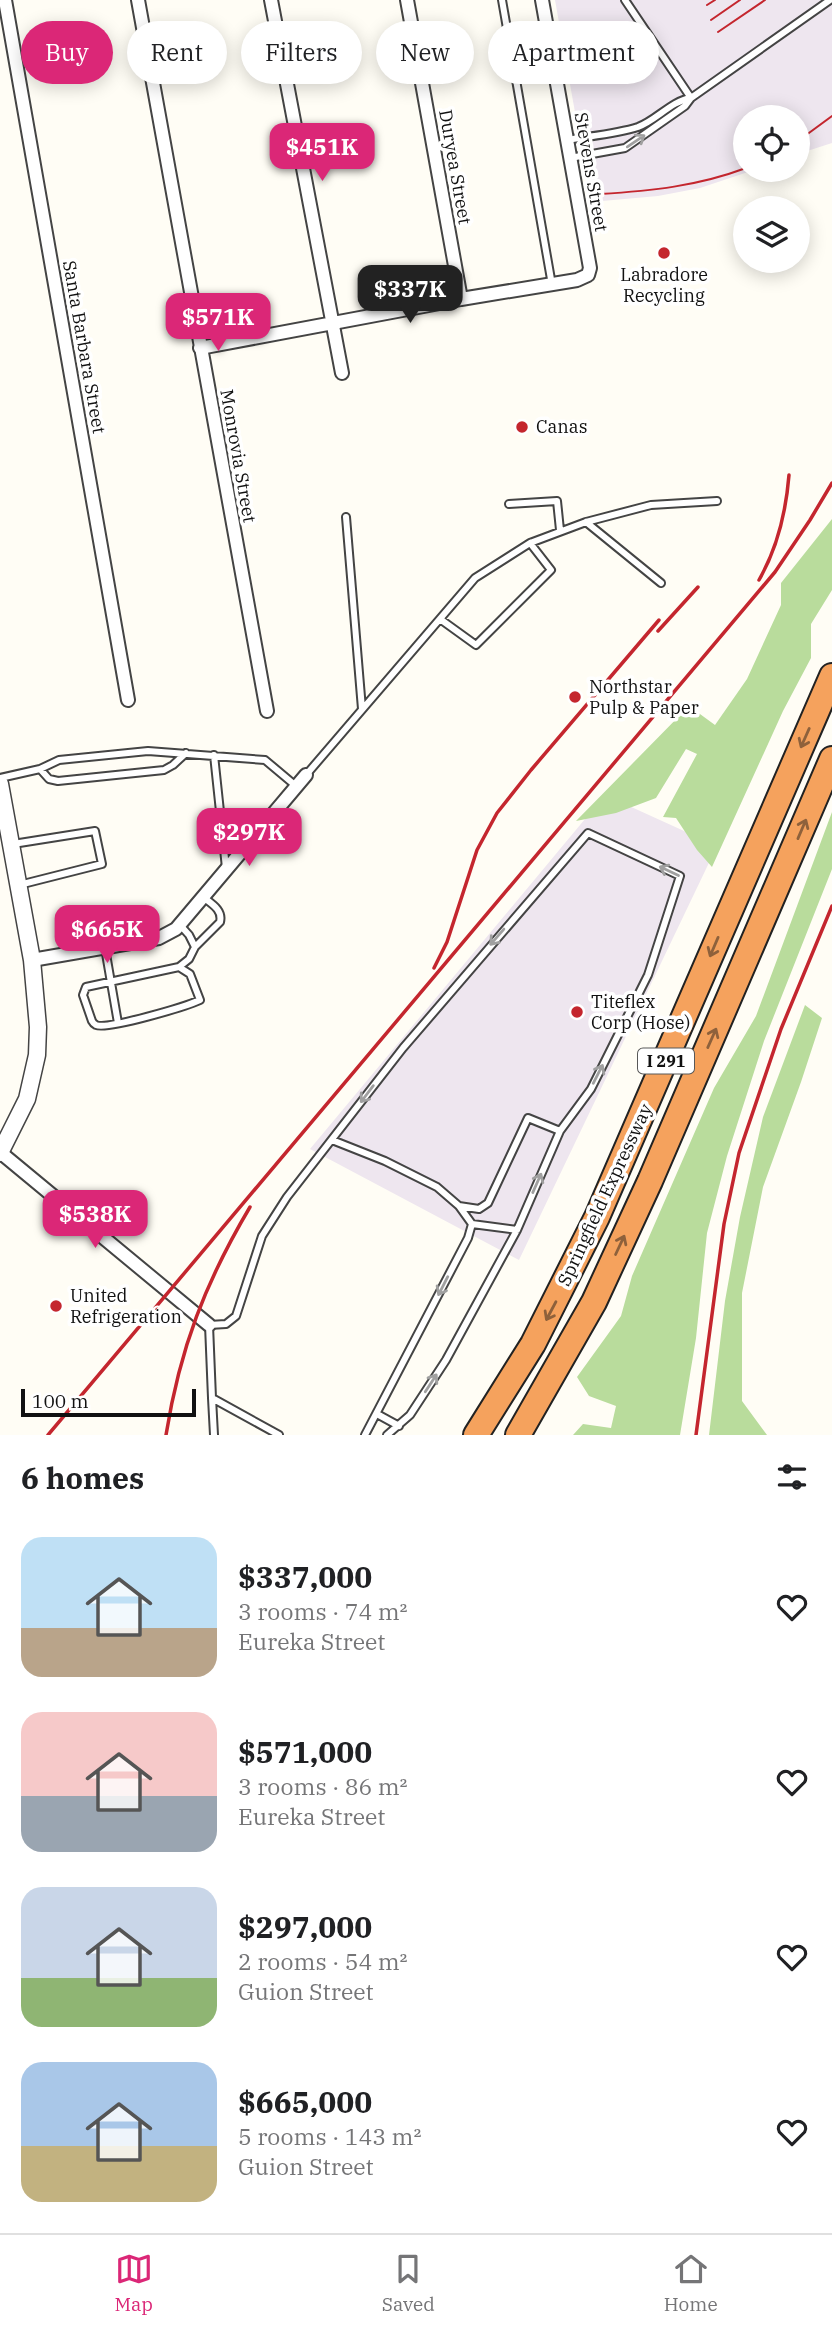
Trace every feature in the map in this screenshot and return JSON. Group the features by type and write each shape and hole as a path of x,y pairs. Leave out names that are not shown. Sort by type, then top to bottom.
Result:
{"highway":[{"name":"Springfield Expressway","path":"476,1435 533,1344 597,1217 832,676"},
{"name":"Springfield Expressway","path":"518,1435 594,1302 650,1181 832,759"}],"street":[{"name":"Santa Barbara Street","path":"5,0 128,700"},
{"name":"Monrovia Street","path":"138,0 267,710"},
{"path":"271,0 342,373"},
{"name":"Duryea Street","path":"407,0 461,299"},
{"name":"Stevens Street","path":"542,0 590,268 588,275 583,278 552,285"},
{"path":"200,348 461,299 552,285"},
{"path":"32,960 159,938 179,925 306,775"},
{"path":"0,783 32,960 36,995 37,1055 27,1098 0,1152 209,1325"}],"lane":[{"path":"502,0 552,285"},
{"path":"625,0 691,98"},
{"path":"570,158 625,148 830,0"},
{"path":"567,140 636,127 653,120 682,99 691,98"},
{"path":"509,504 557,501 560,530"},
{"path":"306,775 475,578 530,543 560,530 651,505 717,501"},
{"path":"346,517 362,709"},
{"path":"586,522 661,583"},
{"path":"440,619 476,645 551,570 530,543"},
{"path":"0,778 40,769 59,760 148,751 265,760 296,786"},
{"path":"40,769 49,779 58,781 164,770 186,753"},
{"path":"214,755 227,869"},
{"path":"11,844 95,831 102,864 19,885"},
{"path":"214,1435 209,1325 226,1324 236,1316 262,1236 286,1197 403,1048 487,947 588,833 680,876 648,975 591,1089 561,1131 517,1230 446,1360 410,1415 387,1435"},
{"path":"179,967 190,974 200,1000 158,1014 118,1023 95,1025 92,1021 83,995 86,987 179,967 189,959 195,947 220,922 220,912 203,897"},
{"path":"179,925 194,942 195,947"},
{"path":"105,948 118,1023"},
{"path":"459,1206 479,1209 488,1203 528,1118 561,1131"},
{"path":"332,1140 385,1161 437,1187 459,1206 472,1224 517,1230"},
{"path":"365,1435 468,1238 472,1224"},
{"path":"212,1398 279,1435"},
{"path":"377,1414 399,1426"}],"shaded area":[{"path":"555,0 832,0 832,143 810,150 810,105 733,105 733,177 700,188 658,196 591,202 570,84 659,84 659,21 559,21"},
{"path":"605,795 717,846 519,1260 310,1149"}],"green space":[{"path":"832,519 832,590 811,624 811,658 783,711 712,867 676,818 663,817 697,754 686,749 656,798 616,813 576,821 689,706 715,725 747,679 781,605 781,583"},
{"path":"832,812 832,869 764,1041 727,1156 707,1233 696,1338 680,1435 573,1435 583,1424 611,1428 616,1406 589,1396 577,1377 621,1316 632,1276 714,1088 756,1016"},
{"path":"805,1005 822,1018 763,1187 742,1293 742,1401 767,1435 709,1435 725,1301 740,1217 763,1117"}],"tram line":[{"path":"707,5 715,0"},
{"path":"711,20 740,0"},
{"path":"718,32 765,0"},
{"path":"810,132 832,116"},
{"path":"600,194 674,187 733,172"}],"railway":[{"path":"759,580 780,529 789,475"},
{"path":"48,1435 775,572 832,483"},
{"path":"658,631 698,587"},
{"path":"434,968 447,942 477,850 497,813 659,620"},
{"path":"696,1435 724,1224 739,1153 781,1029 832,906"},
{"path":"166,1435 179,1373 196,1317 220,1262 250,1207"}],"place":[{"name":"Labradore Recycling","path":"664,253"},
{"name":"Canas","path":"522,427"},
{"name":"Northstar Pulp & Paper","path":"575,697"},
{"name":"Titeflex Corp (Hose)","path":"577,1012"},
{"name":"United Refrigeration","path":"56,1306"}]}
